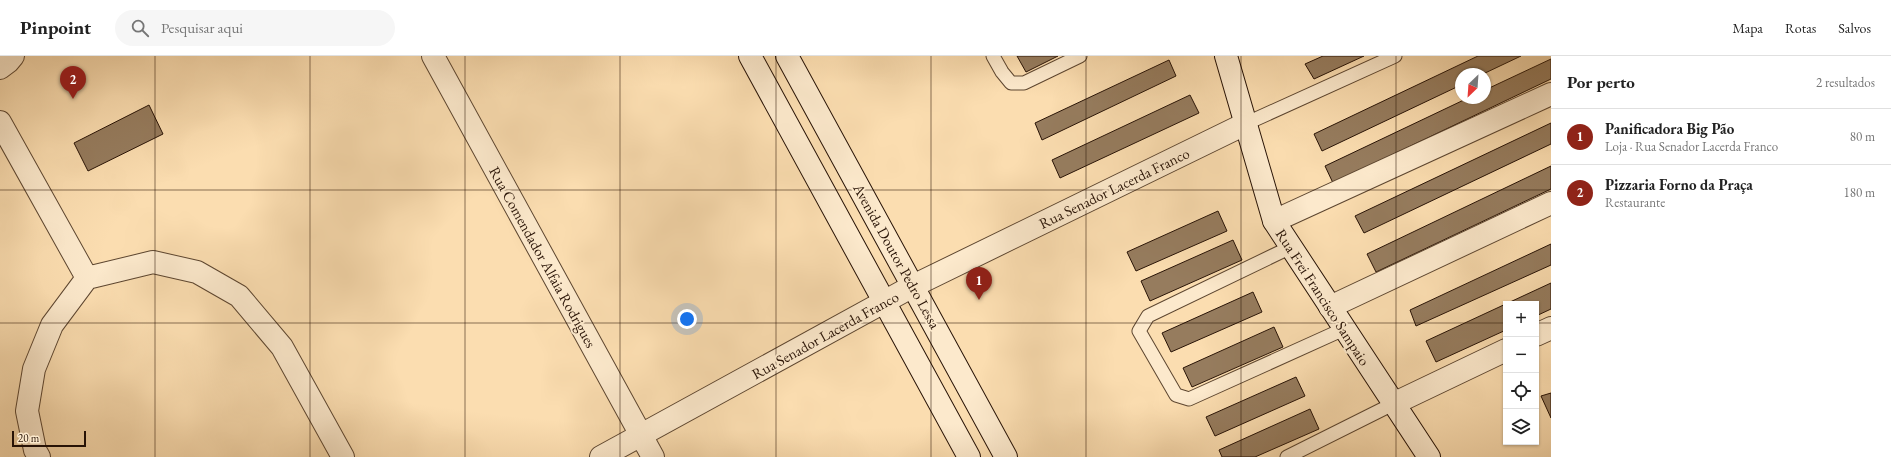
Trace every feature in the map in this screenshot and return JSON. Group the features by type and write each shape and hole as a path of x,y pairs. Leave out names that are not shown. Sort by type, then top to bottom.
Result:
{"street":[{"path":"0,68 13,56"},
{"name":"Rua Comendador Alfaia Rodrigues","path":"433,56 652,457"},
{"path":"750,56 969,457"},
{"name":"Avenida Doutor Pedro Lessa","path":"787,56 1006,457"},
{"name":"Rua Frei Francisco Sampaio","path":"1226,56 1274,221 1429,457"},
{"path":"1274,221 1551,94"},
{"path":"0,122 87,278"},
{"name":"Rua Senador Lacerda Franco","path":"601,457 913,286 1245,124"},
{"path":"1330,307 1551,203"},
{"path":"39,457 35,450 27,411 34,369 52,325 87,278 153,262 197,272 239,296 282,347 343,457"},
{"path":"1539,334 1551,328"},
{"path":"1393,404 1503,351"}],"lane":[{"path":"993,56 1010,83 1024,83 1080,56"},
{"path":"1245,124 1395,56"},
{"path":"1291,247 1148,316 1139,331 1176,395 1189,399 1344,329"},
{"path":"1287,457 1393,404"}],"building":[{"path":"1017,56 1058,56 1026,72"},
{"path":"1323,56 1364,56 1314,79 1305,64"},
{"path":"1478,56 1521,56 1491,70 1491,68 1455,68 1455,88 1322,151 1314,134"},
{"path":"1551,59 1551,79 1333,183 1325,166 1455,104 1491,104 1491,87"},
{"path":"1169,60 1176,76 1042,140 1035,123"},
{"path":"1190,95 1199,113 1060,178 1052,160"},
{"path":"149,105 163,134 88,171 74,143"},
{"path":"1551,123 1551,144 1364,233 1355,216"},
{"path":"1551,166 1551,189 1376,272 1367,254"},
{"path":"1218,211 1227,231 1136,271 1127,252"},
{"path":"1233,240 1242,260 1150,301 1141,281"},
{"path":"1551,244 1551,265 1416,326 1410,310"},
{"path":"1551,283 1551,309 1539,315 1539,301 1512,301"},
{"path":"1253,292 1262,312 1171,352 1162,333"},
{"path":"1503,305 1503,331 1436,362 1426,341"},
{"path":"1274,327 1283,347 1192,387 1183,368"},
{"path":"1296,377 1305,396 1215,436 1206,417"},
{"path":"1551,393 1551,418 1541,396"},
{"path":"1310,409 1319,429 1255,457 1222,457 1219,450"}],"place":[{"name":"Pizzaria Forno da Praça","path":"73,99"},
{"name":"Panificadora Big Pão","path":"979,300"}]}
